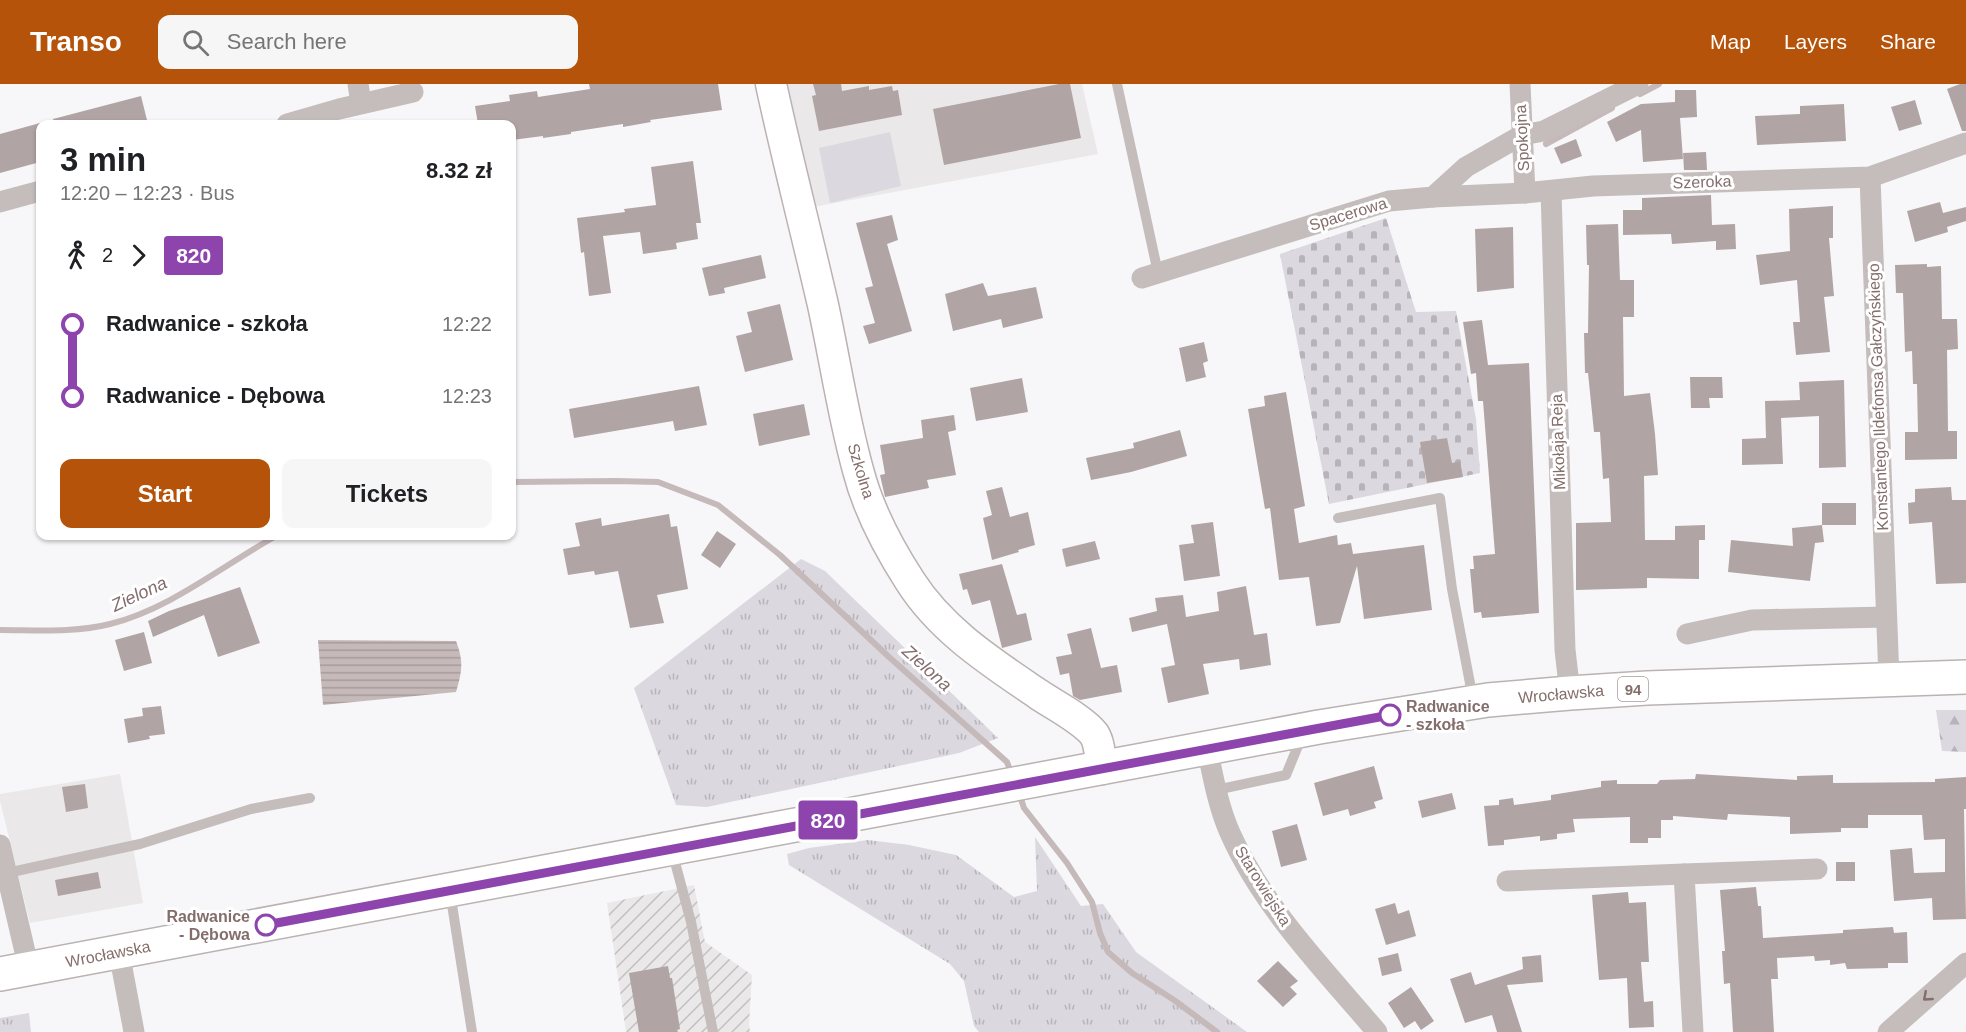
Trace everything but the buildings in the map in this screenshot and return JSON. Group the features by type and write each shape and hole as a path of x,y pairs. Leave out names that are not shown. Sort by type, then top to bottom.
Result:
{"main road":[{"name":"Wrocławska","path":"1303,731 1473,702 1570,693 1647,688 1966,677"},
{"name":"94","path":"1101,769 1303,731"},
{"name":"Wrocławska","path":"15,972 1101,769"}],"street":[{"name":"Szkolna","path":"771,84 858,471 875,517 924,601 954,633 992,663 1079,721 1094,734 1101,769"},
{"name":"Spokojna","path":"1520,84 1525,193"},
{"path":"1433,197 1466,166 1522,135 1544,131 1638,84"},
{"path":"297,120 360,94 413,92"},
{"name":"Szeroka","path":"1433,197 1525,193 1593,186 1870,177 1966,143"},
{"name":"Konstantego Ildefonsa Gałczyńskiego","path":"1870,177 1889,679"},
{"name":"Mikołaja Reja","path":"1551,191 1565,650 1570,693"},
{"path":"0,202 36,192"},
{"name":"Spacerowa","path":"1150,275 1389,201 1433,197"},
{"path":"1688,634 1752,620 1886,617"},
{"name":"Starowiejska","path":"1207,748 1216,790 1229,832 1276,913 1377,1032"},
{"path":"0,845 7,873 15,972"},
{"path":"1507,881 1817,868"},
{"path":"1684,874 1694,1032"},
{"path":"119,952 134,1032"},
{"path":"1888,1032 1966,963"}],"lane":[{"path":"1117,84 1150,275"},
{"path":"1338,518 1440,498 1452,589 1473,702"},
{"path":"1216,790 1286,775 1303,731"},
{"path":"7,873 140,844 251,809 310,798"},
{"path":"672,849 691,922 713,1032"},
{"path":"450,892 472,1032"}],"shaded area":[{"path":"788,84 1082,84 1098,154 813,207"},
{"path":"318,640 456,641 461,666 456,692 323,705"},
{"path":"120,774 143,903 30,923 0,794"},
{"path":"694,885 705,942 752,975 750,1032 626,1032 607,903"}],"green space":[{"path":"890,132 901,186 830,203 819,148"},
{"path":"1386,218 1416,312 1456,311 1476,419 1480,473 1329,504 1280,254"},
{"path":"801,559 825,571 998,738 959,753 707,807 676,805 634,688"},
{"path":"1936,710 1966,710 1966,752 1942,751"},
{"path":"1035,837 1081,906 1103,904 1136,952 1247,1032 979,1032 974,1026 964,981 950,964 789,865 787,854 809,848 868,840 909,845 956,855 1014,897 1037,891"},
{"path":"29,1013 31,1032 0,1032 0,1018"}],"waterway":[{"path":"1640,94 1659,84"},
{"path":"1546,144 1612,108"},
{"name":"Zielona","path":"516,482 658,482 718,505 780,555 889,657 1007,762 1012,775"},
{"name":"Zielona","path":"0,630 83,629 132,617 195,586 269,540"},
{"name":"Zielona","path":"1019,793 1024,808 1067,863 1092,902 1100,933 1108,952 1132,973 1217,1032"}],"bus line":[{"name":"820","path":"266,925 1390,715"}],"place":[{"name":"Radwanice - szkoła","path":"1390,715"},
{"name":"Radwanice - Dębowa","path":"266,925"}]}
